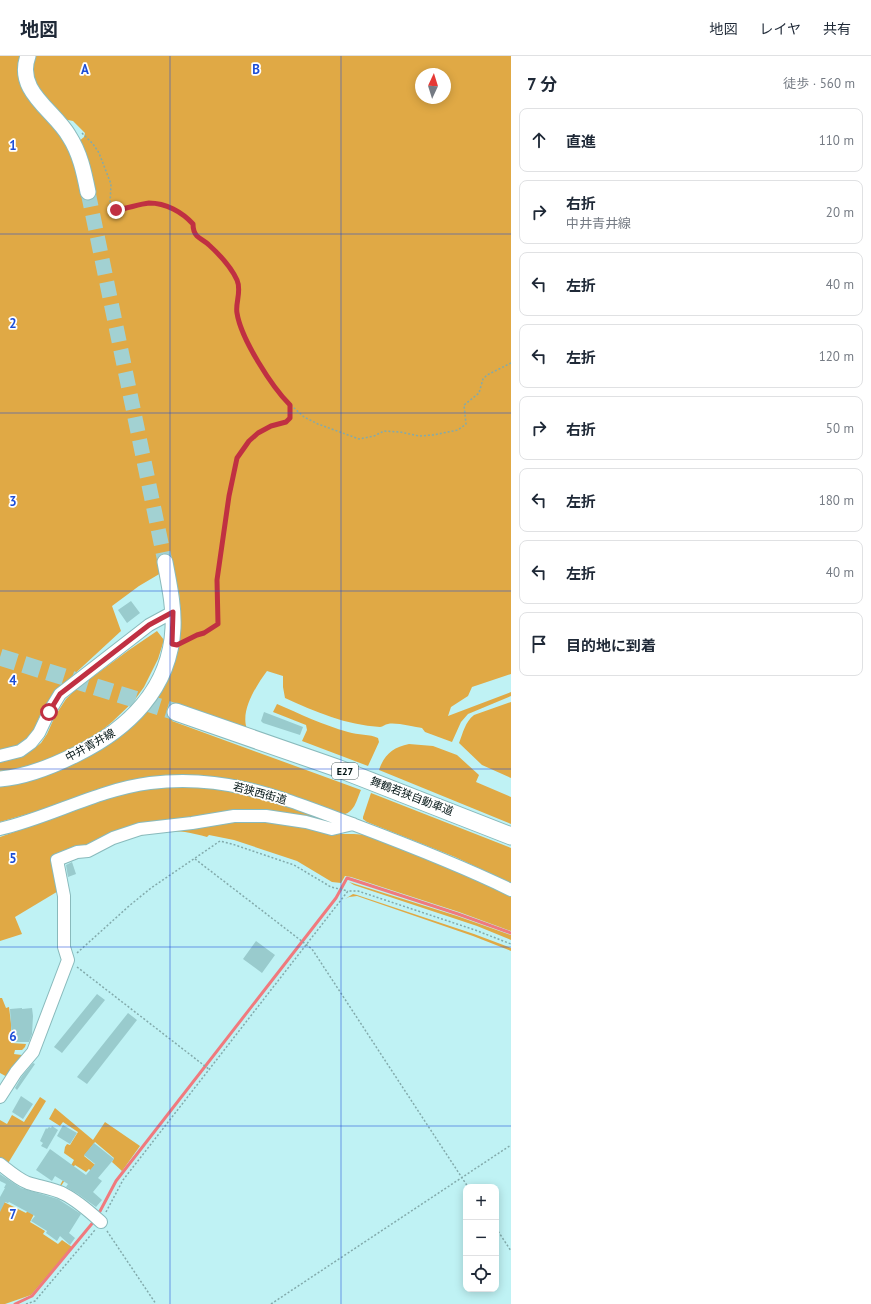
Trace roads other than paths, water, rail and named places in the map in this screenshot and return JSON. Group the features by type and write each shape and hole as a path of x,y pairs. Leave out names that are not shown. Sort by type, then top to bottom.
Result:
{"highway":[{"name":"舞鶴若狭自動車道","path":"176,712 337,768 511,836"}],"main road":[{"path":"28,56 26,77 29,88 69,136 80,159 88,192"},
{"name":"中井青井線","path":"0,779 22,776 56,764 93,746 120,728 132,718 144,704 155,688 162,674 172,644 173,612 165,562"}],"street":[{"path":"0,756 20,751 31,743 39,733 60,694 149,625 173,612"},
{"name":"若狭西街道","path":"0,829 34,819 115,790 148,783 168,781 204,782 242,787 281,798 450,862 511,890"},
{"path":"0,1097 16,1072 33,1052 68,960 64,947 64,896 57,860 77,852 88,851 113,838 140,829 234,816 266,816 306,822 332,829 353,824"},
{"path":"0,1164 28,1183 56,1191 69,1197 91,1212 101,1222"}],"waterway":[{"path":"98,1215 116,1181 336,898 347,878 511,933"},
{"path":"15,1304 32,1296 95,1220"}],"tunnel":[{"path":"88,192 165,562"},
{"path":"0,657 176,712"}]}
